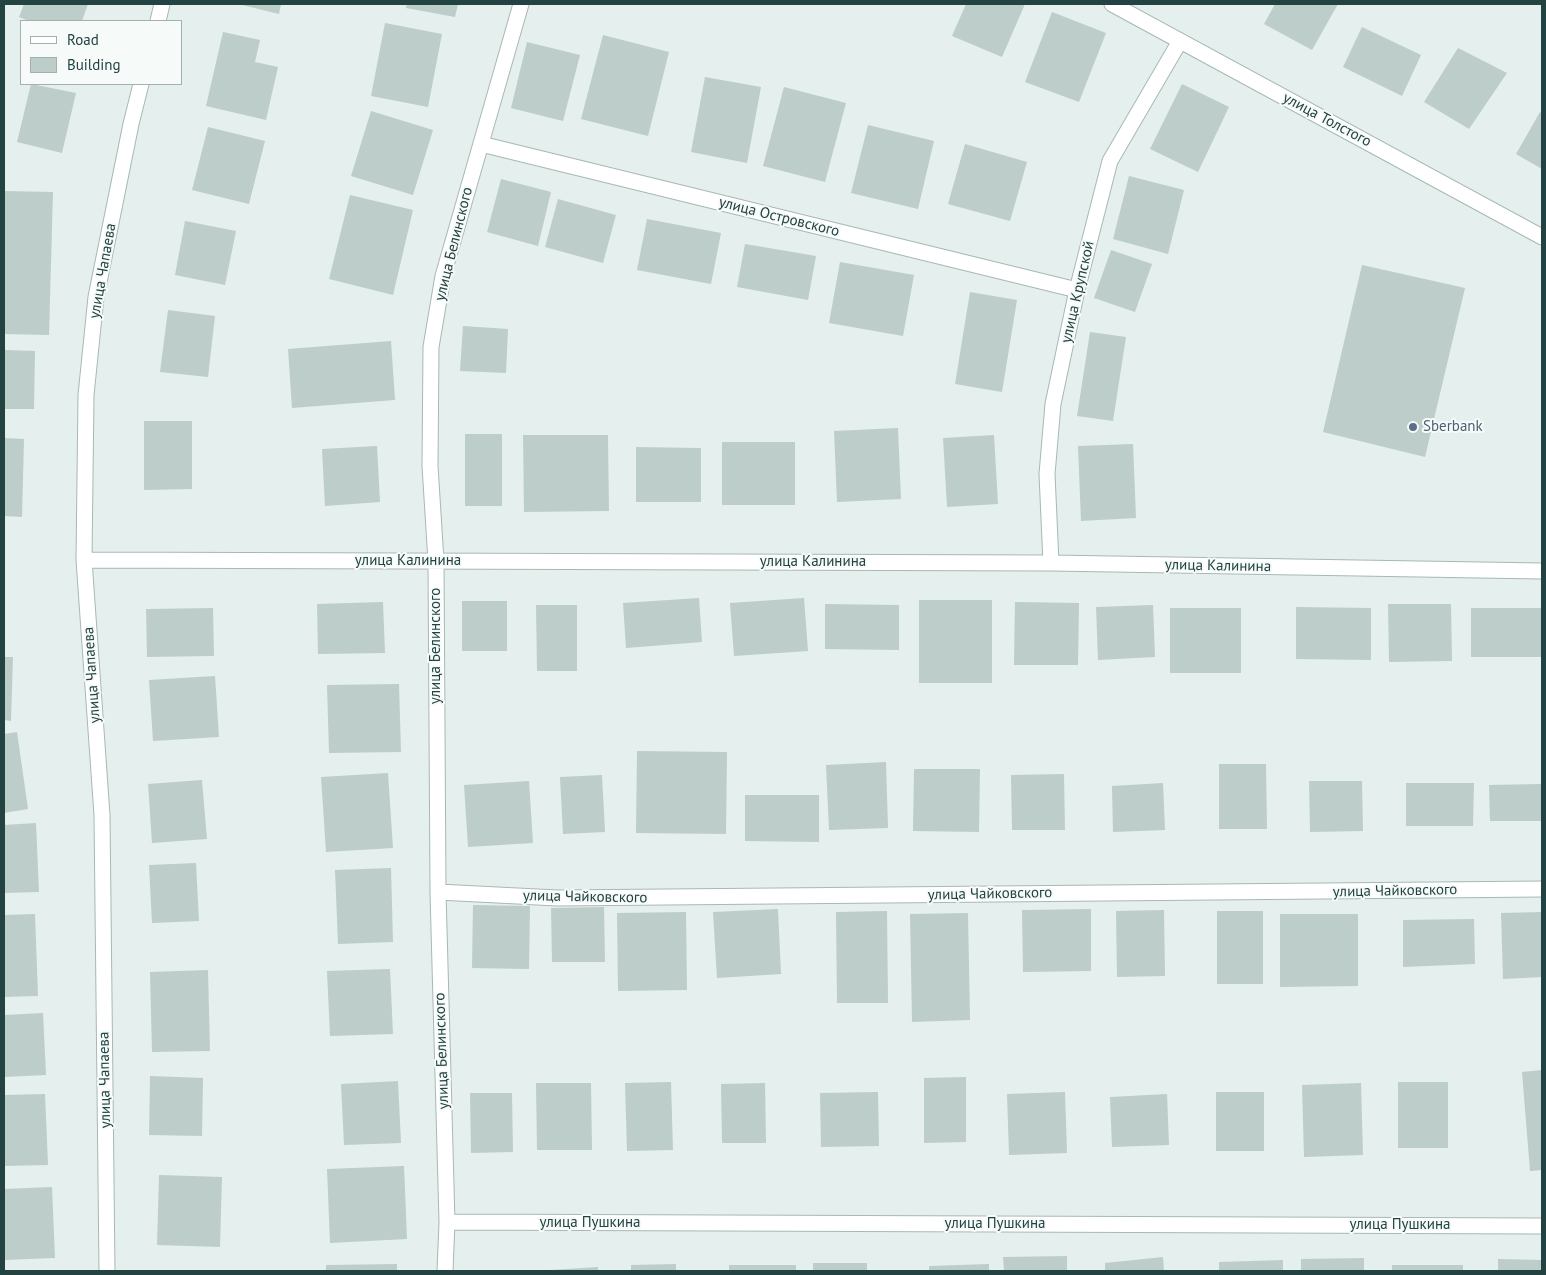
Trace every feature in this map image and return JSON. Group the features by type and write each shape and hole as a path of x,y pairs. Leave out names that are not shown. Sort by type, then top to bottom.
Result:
{"street":[{"path":"158,20 162,4"},
{"name":"улица Белинского","path":"445,1271 447,1222 438,892 436,561 430,466 431,347 443,276 522,4"},
{"name":"улица Толстого","path":"1112,4 1542,237"},
{"name":"улица Крупской","path":"1051,563 1046,474 1053,404 1077,290 1110,161 1180,41"},
{"name":"улица Чапаева","path":"107,1271 102,815 84,560 86,395 96,297 141,85"},
{"name":"улица Островского","path":"481,144 1077,290"},
{"name":"улица Калинина","path":"84,560 1051,563 1542,572"},
{"name":"улица Чайковского","path":"438,892 557,898 1542,890"},
{"name":"улица Пушкина","path":"447,1222 1542,1226"}],"building":[{"path":"24,4 88,4 82,20 26,20 19,17"},
{"path":"238,4 281,4 279,14"},
{"path":"407,4 458,4 455,17 406,8"},
{"path":"966,4 1025,4 1002,57 952,36"},
{"path":"1275,4 1338,4 1312,50 1264,24"},
{"path":"1052,12 1106,33 1079,102 1025,82"},
{"path":"385,23 442,34 428,107 371,96"},
{"path":"1362,27 1421,55 1402,96 1343,67"},
{"path":"223,32 260,40 255,62 278,67 266,120 206,106"},
{"path":"603,35 669,52 648,136 581,119"},
{"path":"527,42 580,55 563,121 511,108"},
{"path":"1458,48 1507,73 1469,129 1424,102"},
{"path":"705,77 761,87 747,163 691,152"},
{"path":"1182,84 1229,107 1198,172 1150,149"},
{"path":"31,85 76,93 62,153 17,142"},
{"path":"784,87 846,103 825,182 763,166"},
{"path":"371,111 433,130 413,195 351,176"},
{"path":"1540,112 1542,114 1542,169 1516,154"},
{"path":"868,125 934,141 918,209 851,193"},
{"path":"208,127 265,141 249,204 192,190"},
{"path":"965,144 1027,162 1010,221 948,204"},
{"path":"1129,176 1184,190 1168,254 1113,239"},
{"path":"501,179 551,192 538,246 487,232"},
{"path":"4,191 53,192 49,335 4,334"},
{"path":"350,195 413,210 393,295 329,279"},
{"path":"558,199 616,215 603,263 545,247"},
{"path":"647,219 721,233 711,284 637,270"},
{"path":"185,221 236,231 225,285 175,275"},
{"path":"745,244 816,256 808,300 737,287"},
{"path":"1111,250 1152,264 1135,312 1094,298"},
{"path":"840,262 914,275 903,336 829,323"},
{"path":"1362,265 1465,288 1425,457 1323,432"},
{"path":"970,292 1017,300 1002,392 955,384"},
{"path":"168,310 215,316 208,377 160,372"},
{"path":"463,326 508,329 506,373 460,371"},
{"path":"1090,332 1126,337 1113,421 1077,416"},
{"path":"391,341 395,400 292,408 288,349"},
{"path":"4,350 35,351 34,409 4,409"},
{"path":"144,421 192,421 192,489 144,490"},
{"path":"898,428 901,499 837,502 834,431"},
{"path":"465,434 502,434 502,506 465,506"},
{"path":"523,435 608,435 609,511 524,512"},
{"path":"994,435 998,504 947,507 943,438"},
{"path":"4,438 24,439 22,517 4,516"},
{"path":"722,442 795,442 795,505 722,505"},
{"path":"1133,444 1136,518 1081,521 1078,446"},
{"path":"377,446 380,502 325,506 322,449"},
{"path":"636,447 701,448 701,502 636,502"},
{"path":"699,598 702,642 626,648 623,603"},
{"path":"804,598 808,651 734,656 730,603"},
{"path":"919,600 992,600 992,683 919,683"},
{"path":"462,601 507,601 507,651 462,651"},
{"path":"383,602 385,653 318,654 317,604"},
{"path":"1015,602 1079,603 1078,665 1014,665"},
{"path":"825,604 899,605 899,650 825,649"},
{"path":"1388,604 1451,604 1452,661 1389,662"},
{"path":"536,605 577,605 577,671 537,671"},
{"path":"1153,605 1155,657 1098,660 1096,607"},
{"path":"1296,607 1371,608 1371,660 1296,659"},
{"path":"213,608 214,656 147,657 146,609"},
{"path":"1170,608 1241,608 1241,673 1170,673"},
{"path":"1471,608 1542,608 1542,657 1471,657"},
{"path":"4,657 13,657 11,721 4,720"},
{"path":"215,676 219,737 153,741 149,680"},
{"path":"399,684 401,752 329,753 327,685"},
{"path":"17,732 28,809 4,813 4,734"},
{"path":"637,751 727,752 726,834 636,833"},
{"path":"886,762 888,828 829,830 826,765"},
{"path":"1219,764 1266,764 1267,829 1219,829"},
{"path":"914,769 980,769 979,832 913,831"},
{"path":"388,773 393,848 326,852 321,777"},
{"path":"1064,774 1065,830 1012,830 1011,775"},
{"path":"602,775 605,832 563,834 560,777"},
{"path":"202,780 207,839 152,843 148,784"},
{"path":"529,781 533,843 468,847 464,785"},
{"path":"1309,781 1362,781 1363,831 1310,832"},
{"path":"1163,783 1165,830 1113,832 1112,786"},
{"path":"1406,783 1474,783 1473,826 1406,826"},
{"path":"1542,784 1542,821 1490,821 1489,785"},
{"path":"745,795 819,795 819,842 745,841"},
{"path":"36,823 39,892 4,893 4,825"},
{"path":"196,863 199,921 152,923 149,865"},
{"path":"391,868 393,942 338,944 335,870"},
{"path":"473,905 530,906 529,969 472,968"},
{"path":"604,907 605,962 552,962 551,908"},
{"path":"778,909 781,974 717,978 713,912"},
{"path":"1091,909 1091,971 1023,972 1022,910"},
{"path":"1164,910 1165,976 1117,977 1116,911"},
{"path":"887,911 888,1003 837,1003 836,912"},
{"path":"1217,911 1263,911 1263,984 1217,984"},
{"path":"686,912 687,990 618,991 617,913"},
{"path":"1542,912 1542,977 1503,979 1501,913"},
{"path":"968,913 970,1020 912,1022 910,914"},
{"path":"35,914 38,996 4,997 4,915"},
{"path":"1280,914 1358,914 1358,986 1280,987"},
{"path":"1474,919 1475,964 1403,967 1403,920"},
{"path":"390,969 393,1034 330,1036 327,971"},
{"path":"208,970 210,1051 152,1052 150,972"},
{"path":"43,1013 46,1075 4,1077 4,1015"},
{"path":"1542,1070 1542,1170 1530,1171 1522,1072"},
{"path":"150,1076 203,1078 202,1136 149,1135"},
{"path":"966,1077 966,1142 924,1143 924,1078"},
{"path":"398,1081 401,1143 344,1145 341,1084"},
{"path":"671,1082 673,1150 627,1151 625,1083"},
{"path":"1398,1082 1448,1082 1448,1148 1398,1148"},
{"path":"536,1083 591,1083 592,1150 537,1150"},
{"path":"765,1083 766,1143 722,1143 721,1084"},
{"path":"1361,1083 1363,1155 1304,1157 1302,1085"},
{"path":"878,1092 879,1146 821,1147 820,1093"},
{"path":"1065,1092 1067,1153 1009,1155 1007,1094"},
{"path":"1216,1092 1264,1092 1264,1151 1216,1151"},
{"path":"470,1093 512,1093 513,1152 471,1153"},
{"path":"45,1094 48,1165 4,1166 4,1095"},
{"path":"1167,1094 1169,1145 1112,1147 1110,1097"},
{"path":"404,1166 407,1239 330,1243 327,1169"},
{"path":"159,1175 222,1177 220,1247 157,1245"},
{"path":"52,1187 55,1258 4,1260 4,1189"},
{"path":"1067,1256 1067,1271 1004,1271 1003,1257"},
{"path":"1163,1257 1164,1271 1105,1271 1105,1263"},
{"path":"1364,1258 1364,1271 1301,1271 1301,1259"},
{"path":"1498,1259 1542,1260 1542,1271 1498,1271"},
{"path":"1283,1260 1283,1271 1219,1271 1219,1262"},
{"path":"813,1263 867,1263 867,1271 813,1271"},
{"path":"397,1264 397,1271 326,1271 326,1265"},
{"path":"676,1264 676,1271 631,1271 631,1265"},
{"path":"989,1264 989,1271 929,1271 929,1266"},
{"path":"729,1265 796,1265 796,1271 729,1271"},
{"path":"1392,1265 1463,1265 1463,1271 1392,1271"},
{"path":"598,1267 598,1271 551,1271 551,1270"}],"place":[{"name":"Sberbank","path":"1413,427"}]}
